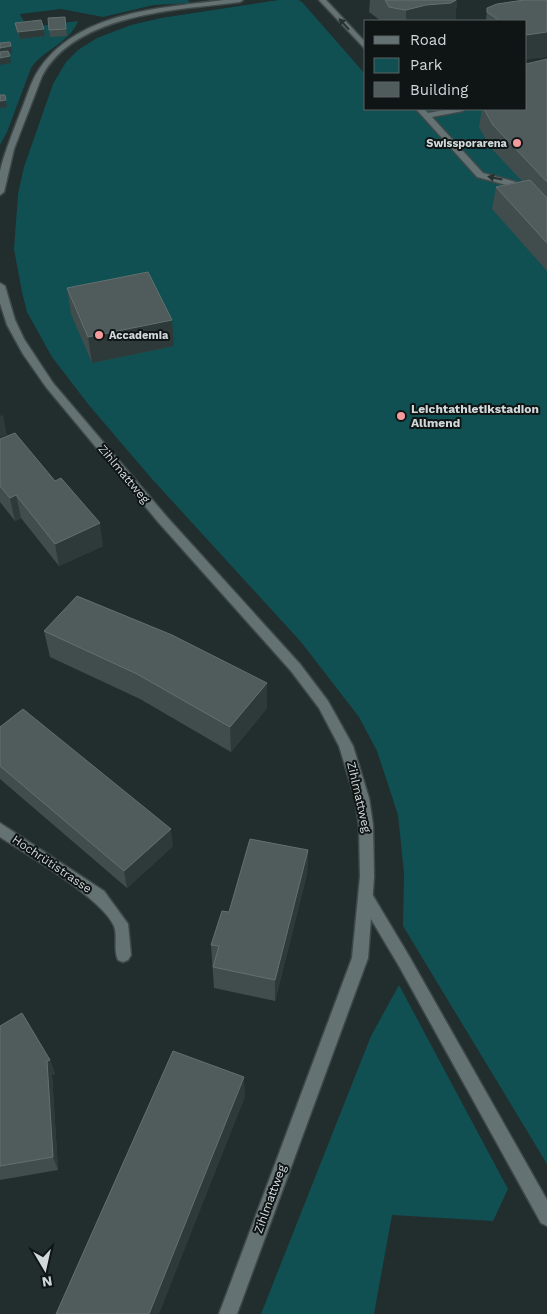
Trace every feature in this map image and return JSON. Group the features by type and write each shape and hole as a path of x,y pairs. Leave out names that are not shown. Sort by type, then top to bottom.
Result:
{"street":[{"path":"0,192 3,172 13,140 43,68 63,46 90,30 132,16 240,0"},
{"path":"322,0 364,46"},
{"path":"423,112 448,110"},
{"path":"423,112 480,175 513,184 524,192 547,217"},
{"name":"Zihlmattweg","path":"0,286 4,313 42,372 161,520 307,682 335,724 354,769 364,809 368,836 368,900 360,958 228,1314"},
{"name":"Hochrütistrasse","path":"0,829 99,896 121,924 122,955"},
{"path":"368,900 547,1216"}],"green space":[{"path":"0,0 188,0 190,3 154,5 103,17 61,9 20,14 26,26 23,28 78,21 69,35 42,56 31,68 7,132 0,145"},
{"path":"279,0 298,0 302,2 364,73 364,110 527,110 547,75 547,1164 403,926 404,873 398,815 377,751 359,717 301,642 152,479 88,404 52,357 27,312 14,249 18,194 24,167 53,84 66,62 78,50 97,38 131,25 161,18"},
{"path":"399,985 508,1189 493,1221 392,1215 374,1314 261,1314 371,1036"}],"building":[{"path":"385,0 456,0 451,3 426,5 406,10 389,7"},
{"path":"524,0 547,0 547,32 527,35 527,20 499,20 487,12 487,8 497,4"},
{"path":"65,17 66,29 49,30 48,18"},
{"path":"41,20 44,29 18,32 15,23"},
{"path":"10,42 11,46 0,48 0,43"},
{"path":"8,51 10,56 0,58 0,52"},
{"name":"Swissporarena","path":"547,59 547,182 493,125 485,110 527,110 527,64"},
{"path":"0,95 5,95 6,100 0,101"},
{"path":"530,180 547,198 547,243 496,187"},
{"path":"148,272 172,320 88,337 67,288"},
{"path":"15,433 55,481 61,478 100,523 55,544 16,495 10,498 0,486 0,439"},
{"path":"77,596 172,635 267,683 230,727 137,674 44,631"},
{"path":"23,709 171,829 124,871 0,766 0,727"},
{"path":"250,839 308,850 275,980 213,967 219,946 211,945 222,911 229,912"},
{"path":"22,1013 50,1060 47,1061 53,1157 0,1166 0,1026"},
{"path":"173,1051 244,1077 149,1314 56,1314"}],"place":[{"name":"Swissporarena","path":"517,143"},
{"name":"Accademia","path":"99,335"},
{"name":"Leichtathletikstadion Allmend","path":"401,416"}]}
